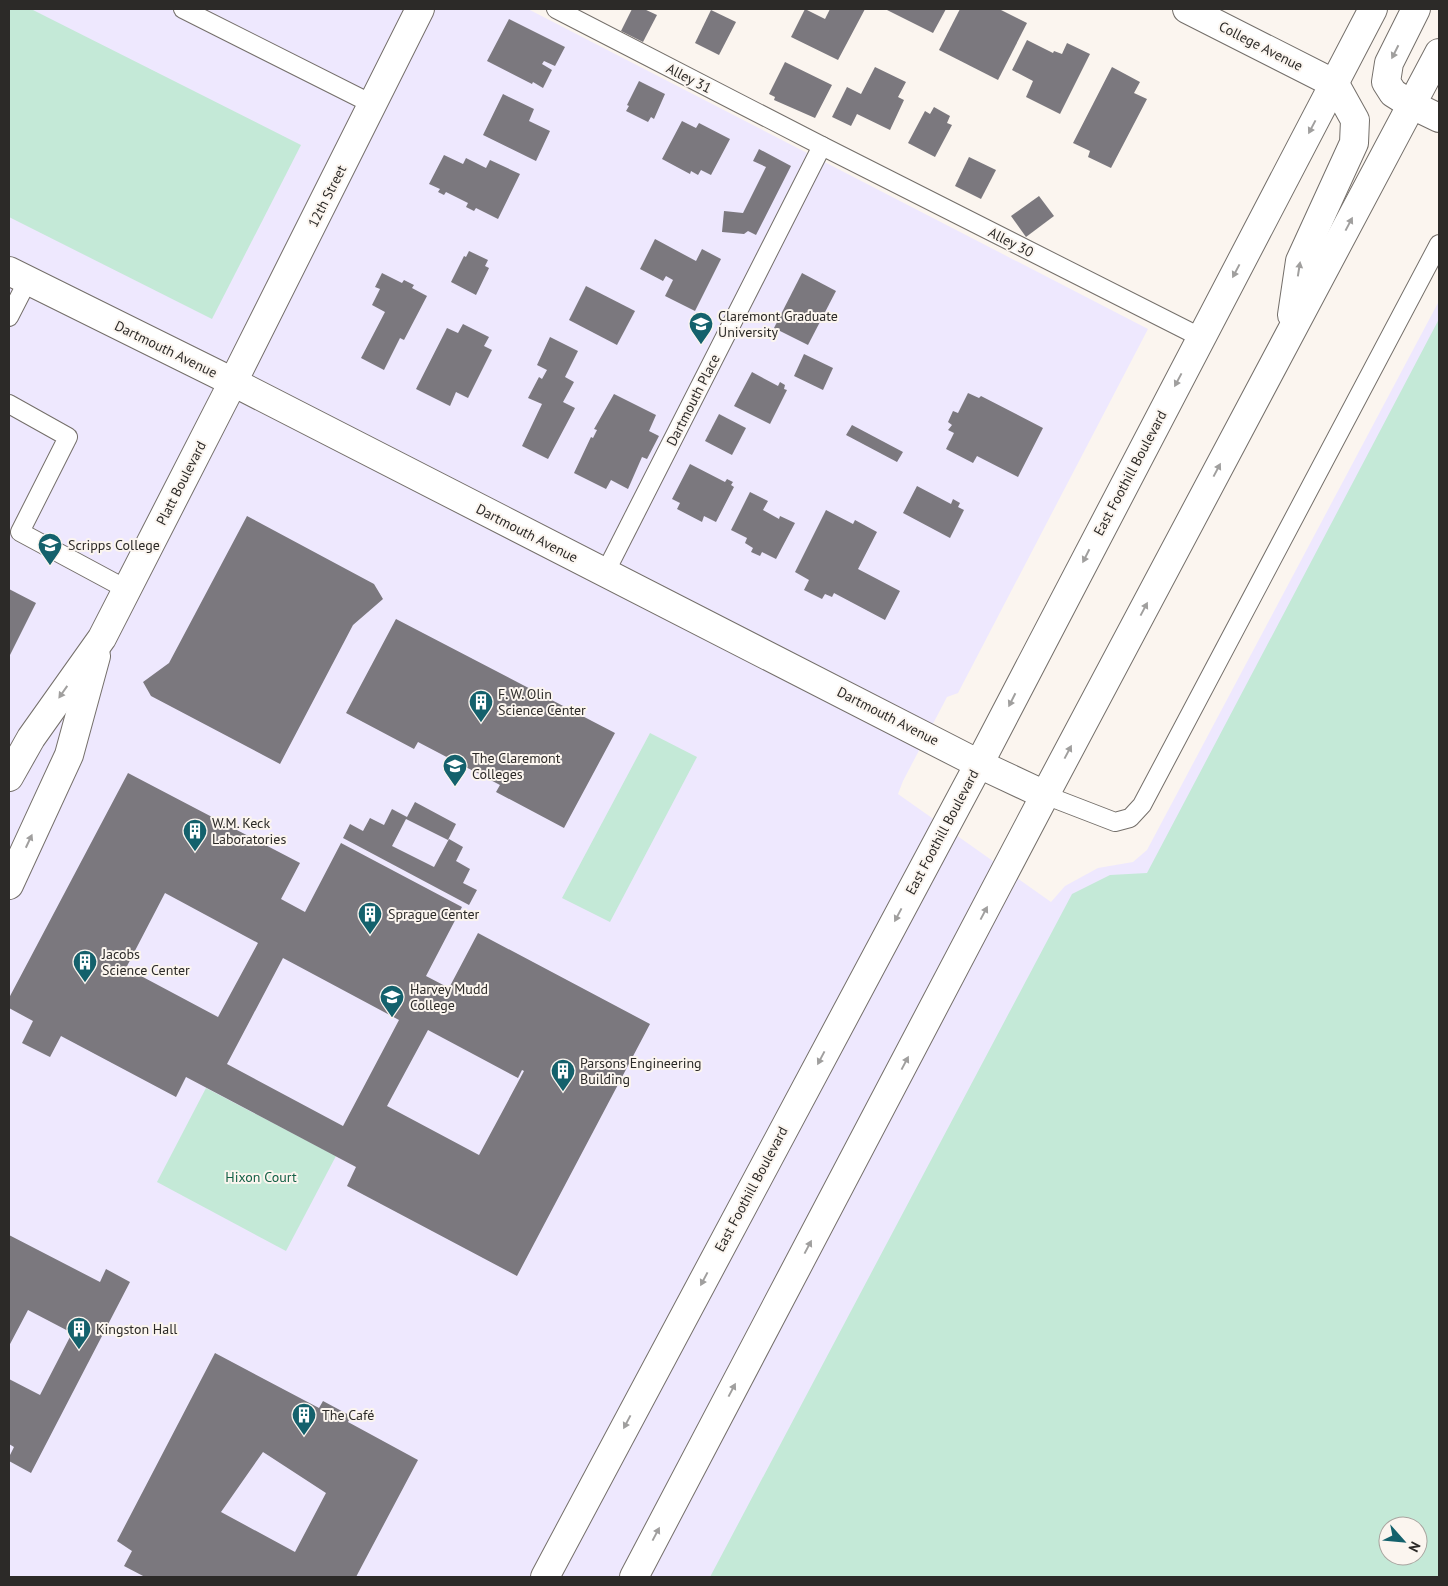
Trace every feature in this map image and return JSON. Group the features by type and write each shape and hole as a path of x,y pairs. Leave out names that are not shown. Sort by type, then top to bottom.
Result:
{"main road":[{"name":"12th Street","path":"233,382 420,9"},
{"name":"College Avenue","path":"1187,9 1335,84"},
{"name":"East Foothill Boulevard","path":"545,1577 979,764 1200,337 1373,9"},
{"path":"1416,9 1389,63 1386,82 1393,93 1439,118"},
{"path":"634,1577 1045,795 1439,53"},
{"path":"1289,335 1300,261 1354,143 1355,120 1335,84"},
{"name":"Dartmouth Avenue","path":"18,275 233,382 979,764 1045,795"},
{"name":"Platt Boulevard","path":"9,777 31,738 102,638 233,382"},
{"name":"Platt Boulevard","path":"9,885 69,755 102,638"}],"lane":[{"path":"183,9 372,104"},
{"name":"Alley 31","path":"556,9 822,146"},
{"name":"Alley 30","path":"822,146 1200,337"},
{"name":"Dartmouth Place","path":"605,573 822,146"},
{"path":"1045,795 1115,822 1130,818 1142,805 1439,244"},
{"path":"9,317 18,275"},
{"path":"9,404 68,436 20,532 126,589"}],"shaded area":[{"name":"The Claremont Colleges","path":"9,9 528,9 1148,329 958,693 947,697 898,794 1051,902 1065,886 1098,868 1133,862 1147,850 1439,301 1439,1577 9,1577"}],"green space":[{"path":"9,9 31,9 301,145 212,319 9,217"},
{"path":"1439,319 1439,1577 710,1577 1072,894 1110,875 1147,873"},
{"path":"650,733 697,757 610,922 562,898"},
{"name":"Hixon Court","path":"206,1088 336,1156 286,1251 157,1182"}],"building":[{"path":"632,9 644,9 657,15 643,42 621,31"},
{"path":"805,9 825,19 830,9 865,9 838,60 791,37"},
{"path":"885,9 946,9 933,33"},
{"path":"960,9 999,9 1027,23 998,80 939,50"},
{"path":"711,10 736,22 719,55 695,43"},
{"path":"509,19 565,47 555,66 544,61 542,64 552,70 543,88 487,61"},
{"path":"1027,40 1053,53 1054,51 1062,54 1067,43 1090,54 1060,114 1026,97 1033,81 1012,70"},
{"path":"785,62 832,85 815,118 774,100 775,97 769,94"},
{"path":"875,67 906,82 898,97 904,100 890,130 857,114 851,126 832,117 847,87 861,94"},
{"path":"1112,67 1140,82 1134,93 1147,99 1111,168 1088,157 1090,151 1073,143"},
{"path":"639,81 665,94 654,119 651,117 648,122 626,111"},
{"path":"503,94 534,109 529,121 550,131 536,161 483,135"},
{"path":"934,107 950,116 947,123 952,125 935,157 908,143 925,111 930,114"},
{"path":"682,121 696,128 699,123 730,139 711,175 701,170 698,175 691,171 690,174 662,159"},
{"path":"759,149 791,166 756,235 748,231 744,234 722,232 724,211 743,213 766,167 753,161"},
{"path":"444,155 463,164 466,158 486,168 490,160 520,174 498,219 476,208 474,211 466,207 468,203 446,192 444,195 438,192 440,189 429,184"},
{"path":"969,157 996,170 981,199 955,186"},
{"path":"1039,196 1054,216 1026,237 1011,216"},
{"path":"655,239 696,261 702,249 721,259 695,311 665,296 673,280 666,276 663,281 640,269"},
{"path":"469,251 488,260 485,266 489,268 476,295 451,282 464,256 466,257"},
{"path":"382,273 402,283 404,280 414,285 412,288 427,296 404,340 400,338 384,370 361,358 385,312 372,305 380,289 375,287"},
{"path":"802,273 836,291 808,345 774,328"},
{"path":"586,286 635,311 617,345 569,320"},
{"path":"463,324 489,337 484,346 492,350 468,398 456,392 450,406 416,389 447,328 458,333"},
{"path":"550,337 578,351 565,377 574,382 563,402 575,408 548,459 522,446 542,404 528,398 539,377 542,379 547,370 537,365"},
{"path":"804,354 833,368 823,390 794,376"},
{"path":"752,372 778,386 780,382 785,385 784,389 787,390 770,424 734,406"},
{"path":"968,393 979,398 981,396 1043,428 1018,477 977,456 973,463 946,449 954,433 948,430 952,425 948,422 953,411 958,413"},
{"path":"614,394 656,415 649,431 659,436 647,459 642,457 628,489 611,480 606,489 574,473 591,437 593,438 597,430 594,429"},
{"path":"719,414 746,428 732,455 705,441"},
{"path":"852,425 903,452 897,462 846,435"},
{"path":"690,464 725,482 727,479 733,482 731,485 734,487 716,522 704,516 702,522 677,509 680,503 672,499"},
{"path":"917,486 951,504 953,499 960,503 958,507 964,510 950,538 903,513"},
{"path":"750,492 768,501 763,510 779,519 780,516 795,523 776,559 762,552 760,556 751,552 753,548 745,543 747,538 731,530"},
{"path":"826,510 853,524 855,520 877,532 858,569 900,591 885,620 834,593 832,597 825,594 822,599 804,590 809,580 795,572"},
{"path":"247,516 374,584 383,599 353,625 280,764 151,696 143,682 169,663"},
{"path":"9,589 36,603 9,657"},
{"name":"F. W. Olin Science Center","path":"396,619 615,733 564,828 496,792 500,785 418,742 414,749 346,713"},
{"path":"128,773 300,863 281,899 305,912 341,843 462,907 426,976 449,988 478,933 650,1024 517,1276 347,1186 356,1167 186,1077 176,1097 61,1036 50,1057 22,1043 33,1021 9,1008 9,998","holes":["165,893 258,943 218,1017 126,968","283,958 399,1020 343,1126 227,1064","428,1030 518,1078 522,1070 524,1071 479,1155 387,1106"]},
{"path":"415,802 456,824 448,840 406,819 392,846 434,867 449,839 463,847 456,861 470,869 463,883 477,890 469,905 343,838 350,824 363,831 370,818 384,825 392,809 407,817"},
{"name":"Kingston Hall","path":"9,1235 100,1282 106,1269 130,1282 31,1473 9,1461 14,1447 9,1444 9,1379 40,1395 72,1333 28,1310 9,1346"},
{"path":"215,1353 319,1408 323,1401 351,1416 348,1422 418,1460 356,1577 145,1577 124,1566 132,1551 117,1541","holes":["263,1452 326,1493 295,1552 221,1512"]}],"place":[{"name":"Claremont Graduate University","path":"701,345"},
{"name":"Scripps College","path":"50,566"},
{"name":"F. W. Olin Science Center","path":"481,723"},
{"name":"The Claremont Colleges","path":"455,787"},
{"name":"W.M. Keck Laboratories","path":"195,852"},
{"name":"Sprague Center","path":"370,935"},
{"name":"Jacobs Science Center","path":"85,983"},
{"name":"Harvey Mudd College","path":"392,1018"},
{"name":"Parsons Engineering Building","path":"563,1092"},
{"name":"Kingston Hall","path":"79,1350"},
{"name":"The Café","path":"304,1436"}]}
